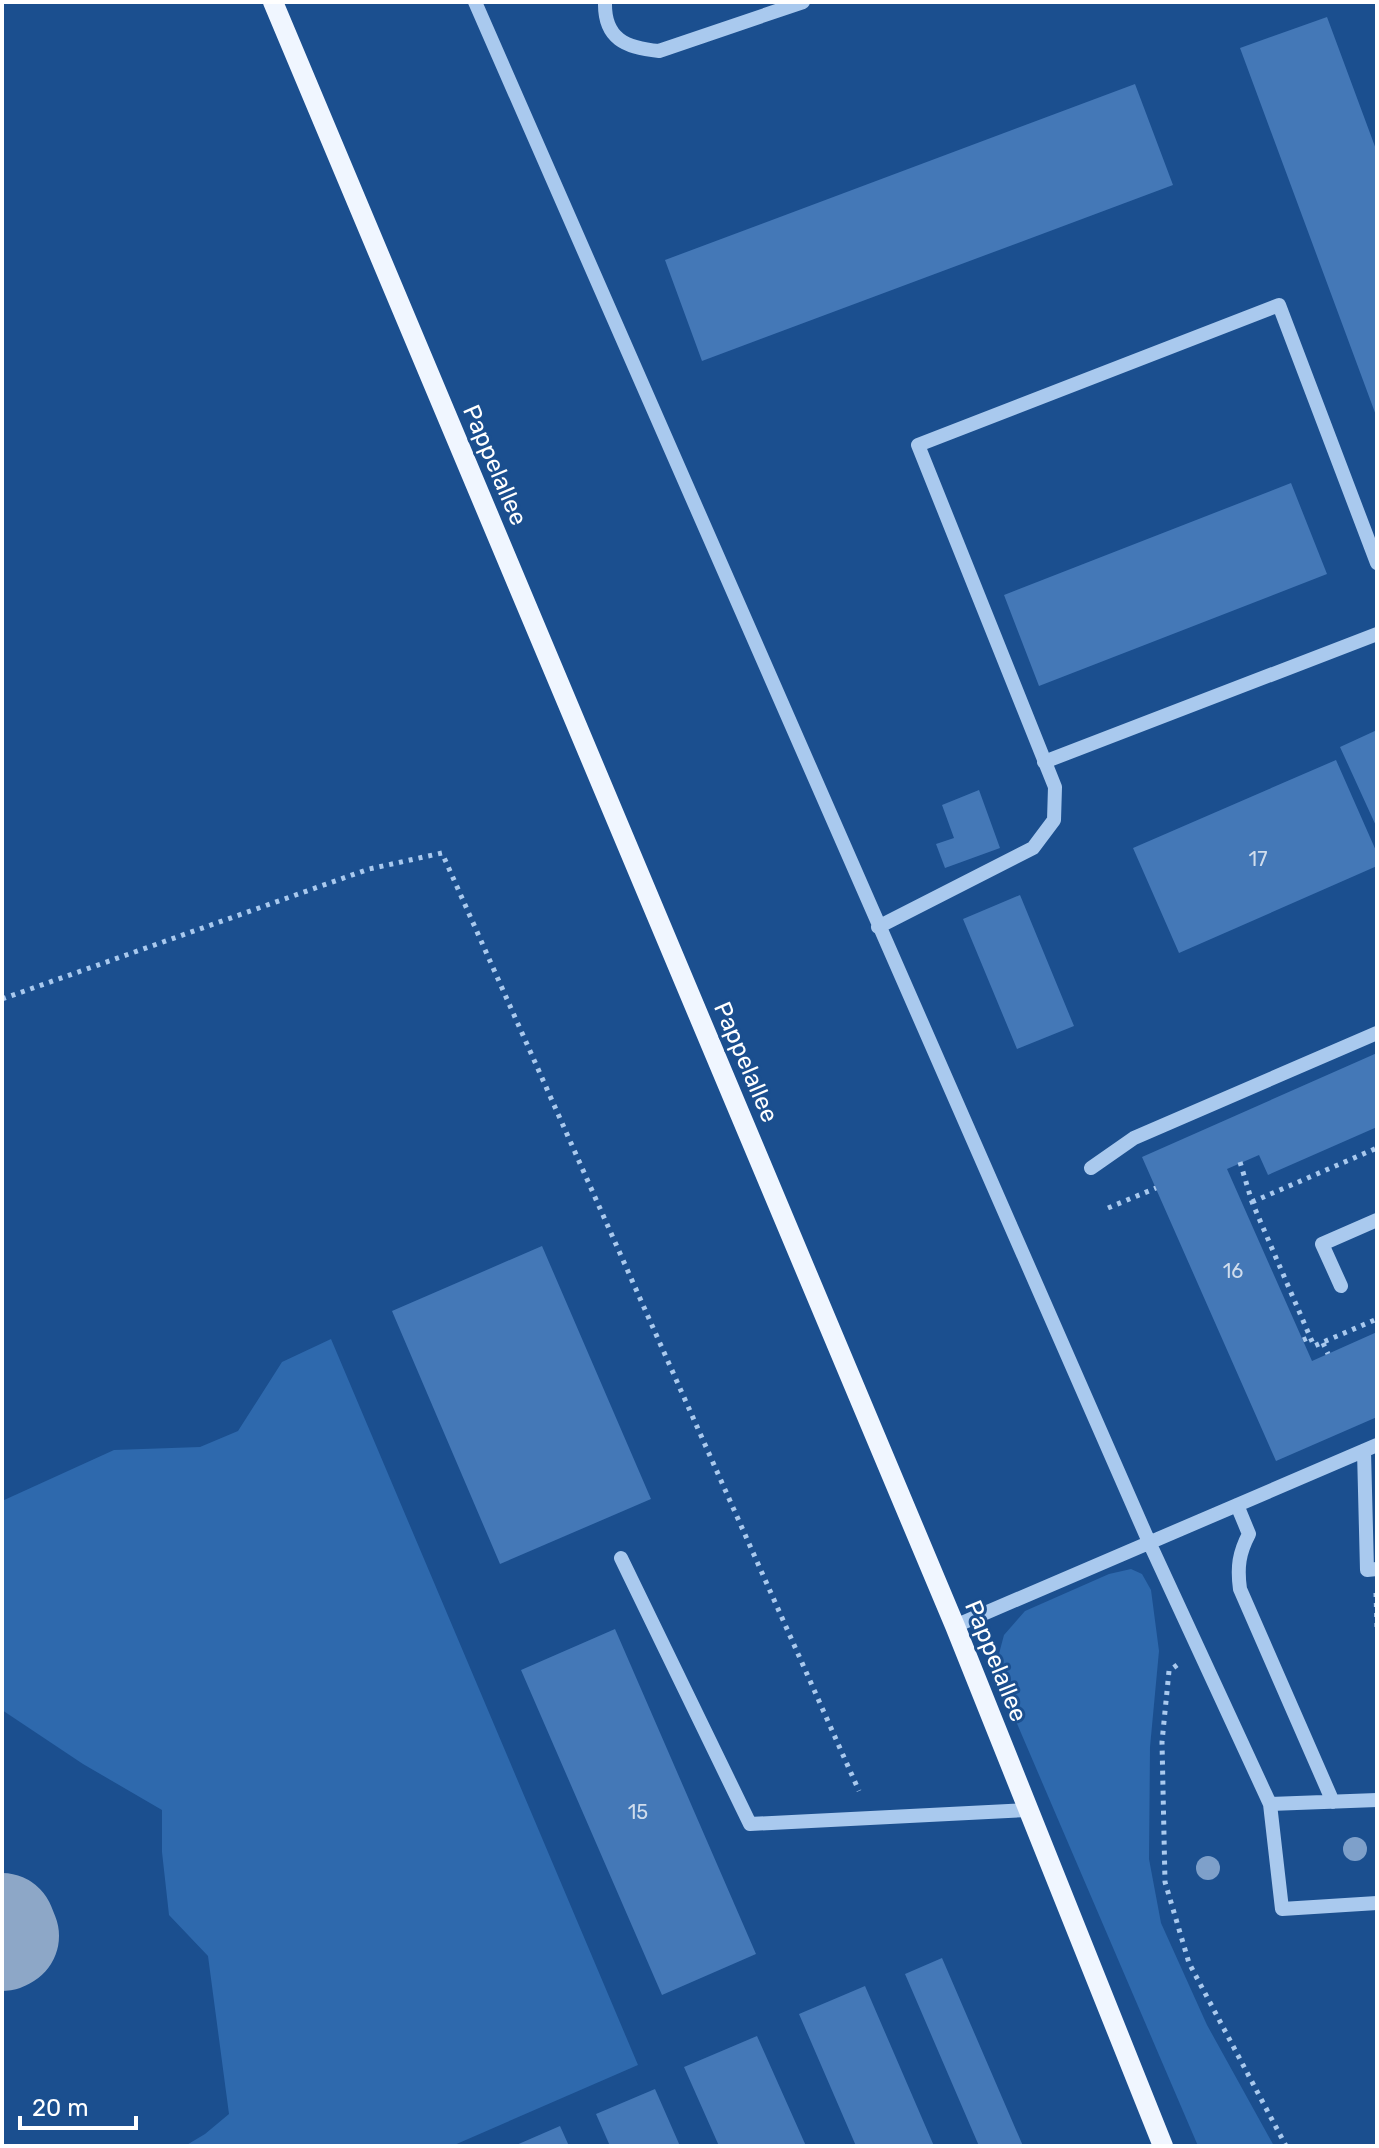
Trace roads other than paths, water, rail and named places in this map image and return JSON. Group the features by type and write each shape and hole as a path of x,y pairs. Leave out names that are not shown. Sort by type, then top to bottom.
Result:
{"main road":[{"name":"Pappelallee","path":"273,2 955,1626 1163,2146"}],"lane":[{"path":"475,2 1149,1542 1270,1804 1282,1909 1377,1903"},
{"path":"605,2 607,27 621,41 637,49 659,51 803,2"},
{"path":"878,927 1033,848 1054,820 1055,787 918,445 1279,305 1377,563"},
{"path":"1044,762 1377,634"},
{"path":"1091,1168 1134,1138 1377,1033"},
{"path":"1341,1286 1322,1244 1377,1220"},
{"path":"955,1626 1370,1448 1367,1570 1377,1569"},
{"path":"1237,1505 1249,1534 1237,1566 1240,1589 1333,1802"},
{"path":"621,1558 750,1824 1027,1810"},
{"path":"1270,1804 1377,1800"}]}
